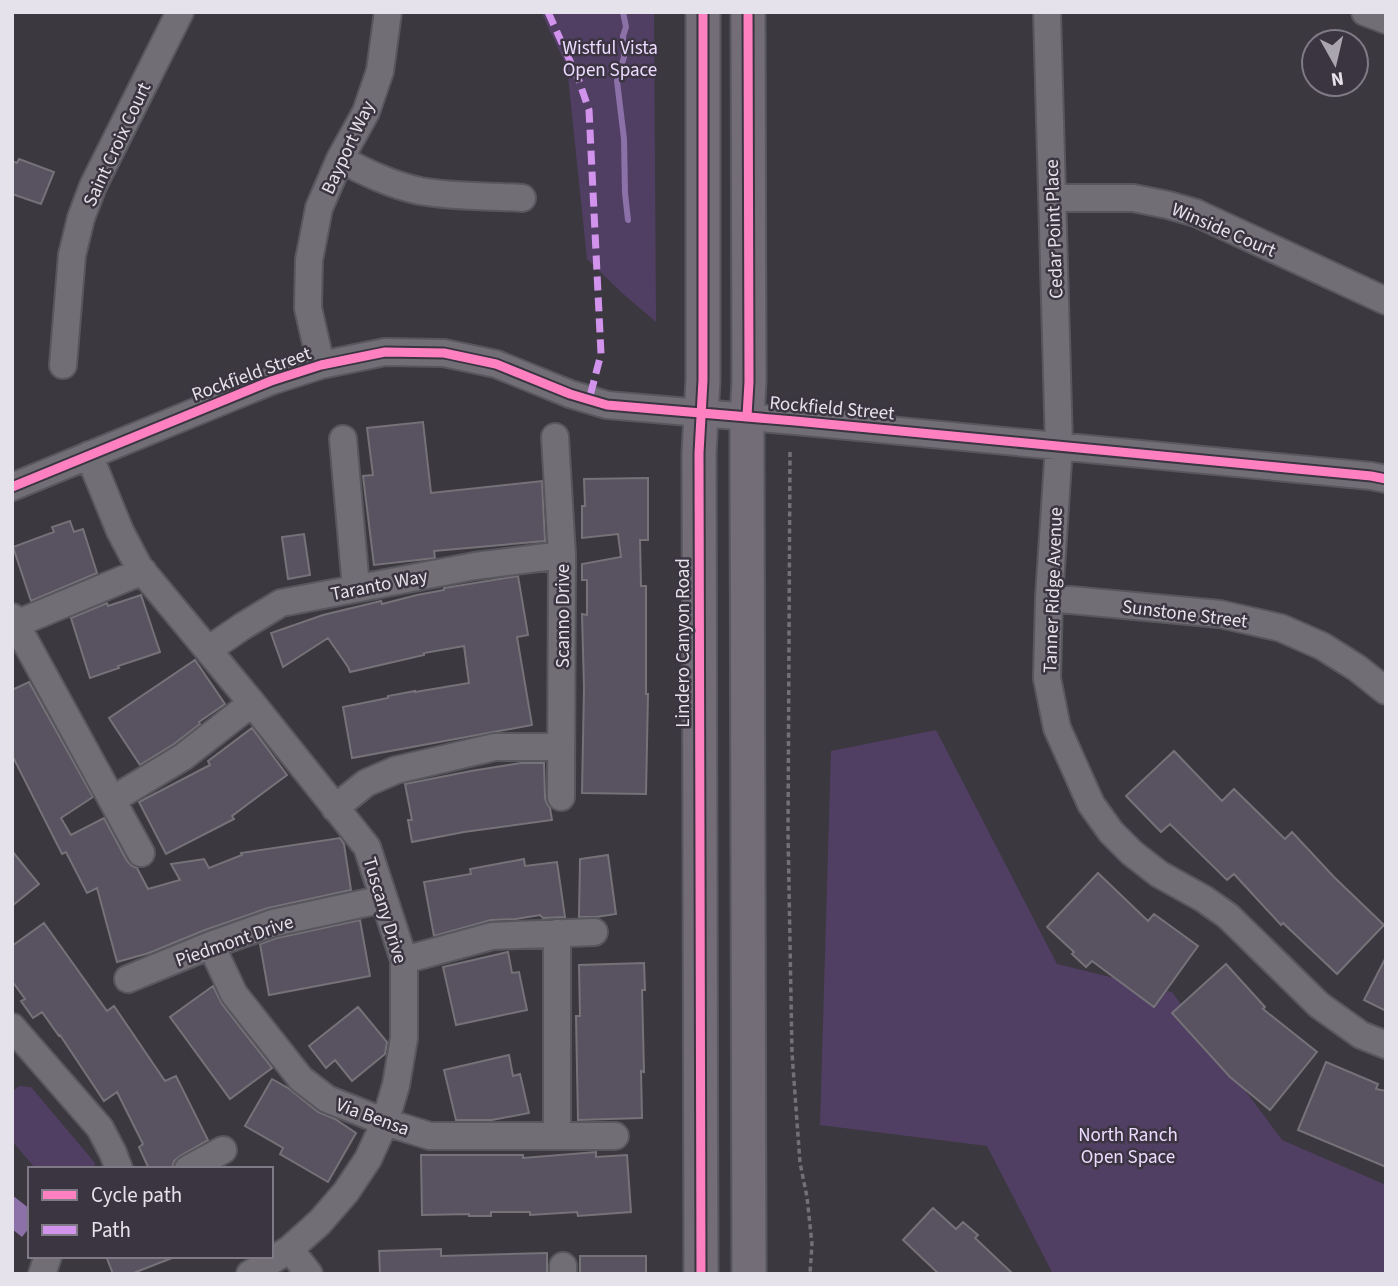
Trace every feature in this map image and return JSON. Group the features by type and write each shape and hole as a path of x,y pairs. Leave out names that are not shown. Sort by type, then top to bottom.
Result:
{"main road":[{"name":"Lindero Canyon Road","path":"701,1274 699,453 703,380 703,12"},
{"path":"748,12 749,1274"}],"street":[{"name":"Saint Croix Court","path":"62,365 72,255 81,218 93,186 180,12"},
{"name":"Bayport Way","path":"321,365 308,308 309,260 319,208 340,159 366,112 380,71 388,12"},
{"name":"Cedar Point Place","path":"1047,12 1059,446"},
{"path":"1365,12 1386,20"},
{"path":"340,159 377,178 419,190 522,198"},
{"name":"Winside Court","path":"1052,198 1133,198 1187,210 1386,301"},
{"name":"Rockfield Street","path":"12,487 271,382 321,365 384,352 444,354 496,364 570,394 607,405 1358,474 1386,479"},
{"name":"Scanno Drive","path":"555,436 562,555 561,797"},
{"path":"343,439 356,587"},
{"name":"Tanner Ridge Avenue","path":"1059,446 1049,598 1047,678 1056,728 1091,804 1111,832 1132,853 1159,874 1228,916 1319,1005 1361,1035 1386,1045"},
{"name":"Tuscany Drive","path":"89,455 120,531 143,571 367,847 404,960 404,1038 396,1085 385,1122 368,1158 346,1192 320,1222 290,1249 250,1274"},
{"name":"Taranto Way","path":"208,650 281,603 475,566 562,555"},
{"path":"141,853 14,621 143,571"},
{"name":"Sunstone Street","path":"1049,598 1220,614 1281,628 1322,646 1357,668 1386,691"},
{"path":"112,800 183,757 252,703"},
{"path":"335,808 366,783 397,770 495,747 561,747"},
{"name":"Piedmont Drive","path":"128,979 273,923 384,899"},
{"path":"404,960 492,936 593,932"},
{"path":"556,933 556,1136"},
{"name":"Via Bensa","path":"211,945 233,994 301,1079 327,1099 430,1136 615,1136"},
{"path":"17,1042 100,1128 118,1167"},
{"path":"192,1167 223,1150"},
{"path":"290,1249 309,1274"}],"path":[{"path":"790,452 788,831 792,1053 800,1163 812,1244 810,1274"}],"green space":[{"name":"Wistful Vista Open Space","path":"541,12 654,12 656,322 587,259 567,67"},
{"name":"North Ranch Open Space","path":"936,730 1057,964 1172,992 1282,1140 1386,1185 1386,1274 1053,1274 987,1146 820,1125 831,751"},
{"path":"19,1086 31,1087 95,1163 94,1167 34,1167 12,1141 12,1092"}],"shaded area":[{"path":"12,1195 28,1207 28,1230 22,1237 12,1229"}],"building":[{"path":"19,159 54,172 41,204 12,194 12,161 17,163"},
{"path":"423,422 431,493 542,481 545,541 434,551 435,558 374,565 363,476 373,475 367,428"},
{"path":"648,478 648,540 640,540 641,586 646,586 646,794 582,793 582,614 587,615 587,580 582,580 582,564 621,557 618,534 582,538 584,479"},
{"path":"70,521 74,532 83,529 97,573 31,601 13,547 54,532 52,527"},
{"path":"304,534 310,575 288,579 282,537"},
{"path":"518,576 528,635 517,637 532,725 352,758 343,707 388,696 469,683 464,646 350,672 328,638 283,667 271,633 323,615 381,601 382,604 444,588"},
{"path":"141,595 160,652 90,678 71,618 107,603 108,606"},
{"path":"195,660 225,704 174,744 140,765 109,718"},
{"path":"29,682 93,797 61,818 71,835 104,818 127,861 137,868 148,889 180,880 171,864 204,859 209,868 242,855 241,853 340,838 344,844 351,890 268,908 149,953 117,962 97,888 87,893 66,852 62,854 12,755 12,690"},
{"path":"252,728 287,775 232,816 234,819 166,854 139,802 210,765 208,761"},
{"path":"1174,751 1222,801 1234,789 1285,839 1292,832 1384,925 1337,974 1283,923 1281,925 1234,874 1227,880 1170,824 1161,832 1126,796"},
{"path":"521,763 544,763 545,798 552,820 412,842 408,820 412,820 405,784"},
{"path":"12,851 39,884 12,906"},
{"path":"608,855 616,914 579,917 580,859"},
{"path":"524,859 525,866 557,862 565,917 543,918 540,915 491,920 434,936 424,882 471,874 470,869"},
{"path":"1098,873 1148,921 1154,914 1198,946 1154,1007 1092,961 1086,967 1047,927"},
{"path":"360,920 370,976 269,995 260,944"},
{"path":"44,923 107,1011 114,1006 165,1081 176,1076 208,1140 180,1156 174,1161 172,1167 148,1167 139,1147 143,1144 117,1092 104,1101 42,1012 33,1018 21,1001 25,999 12,981 12,946"},
{"path":"508,952 512,973 519,972 527,1010 456,1025 443,967"},
{"path":"1386,957 1386,1011 1364,1000"},
{"path":"644,963 642,1118 578,1120 576,1016 580,1016 579,965"},
{"path":"1226,964 1265,1007 1263,1009 1317,1052 1270,1110 1230,1077 1172,1013"},
{"path":"213,986 222,1004 272,1068 230,1099 170,1017"},
{"path":"358,1007 387,1042 385,1054 352,1081 335,1060 326,1068 309,1046"},
{"path":"509,1055 513,1076 520,1074 529,1113 492,1120 456,1120 444,1070"},
{"path":"1326,1062 1378,1084 1376,1089 1386,1091 1386,1167 1298,1130"},
{"path":"272,1079 318,1112 356,1133 328,1182 280,1154 283,1148 245,1126"},
{"path":"596,1152 596,1157 627,1155 631,1212 578,1216 577,1212 530,1215 530,1212 491,1212 491,1216 422,1215 421,1155 523,1155 523,1158"},
{"path":"933,1208 956,1229 963,1222 978,1235 975,1238 1013,1274 939,1274 903,1240"},
{"path":"441,1249 441,1256 547,1253 547,1274 380,1274 379,1251"},
{"path":"580,1256 646,1256 646,1274 580,1274"},
{"path":"107,1258 172,1258 131,1274 113,1274"}],"waterway":[{"path":"623,12 626,27 623,36 624,57 617,81 624,139 628,220"}],"marked path":[{"path":"548,12 589,110 601,354 589,400"}],"cycle path":[{"path":"701,1274 699,453 703,380 703,12"},
{"path":"747,416 748,12"},
{"path":"12,487 271,381 321,365 385,352 444,353 496,364 570,394 607,405 1386,479"}]}
